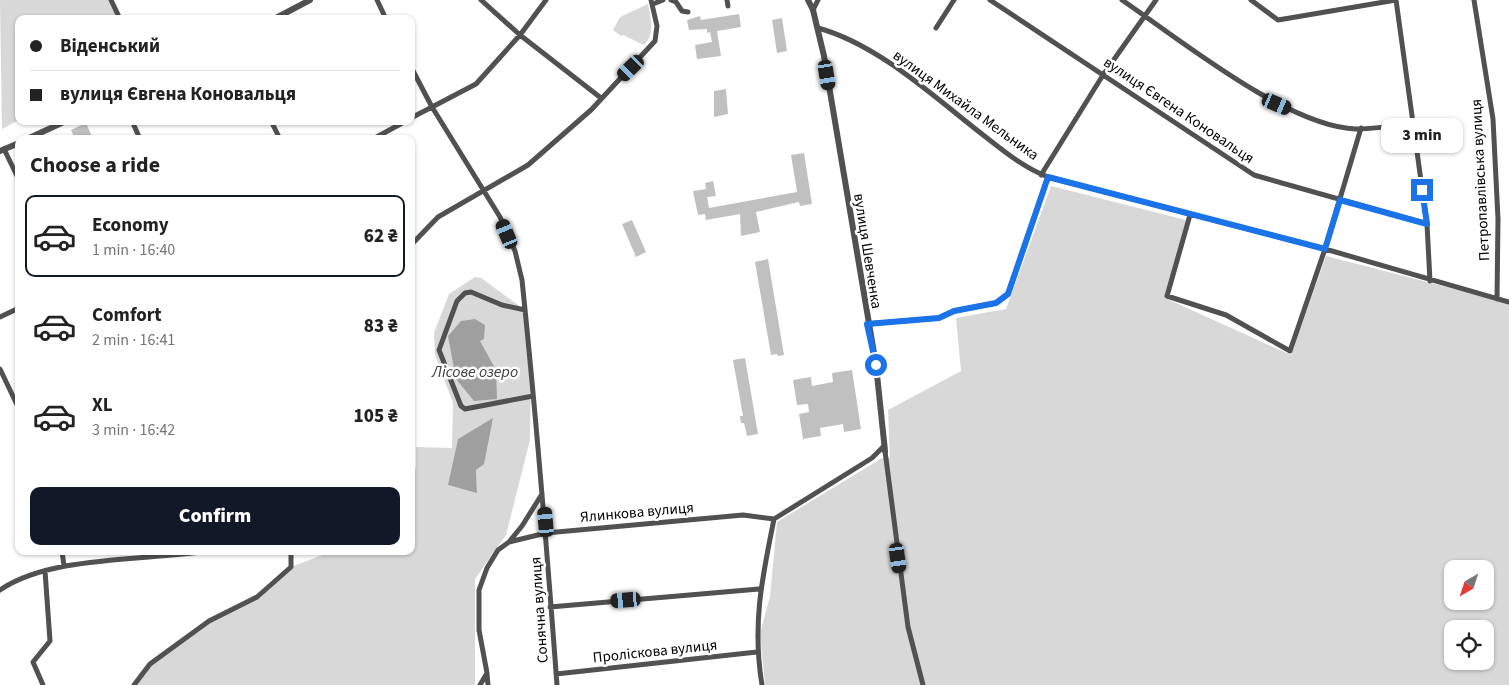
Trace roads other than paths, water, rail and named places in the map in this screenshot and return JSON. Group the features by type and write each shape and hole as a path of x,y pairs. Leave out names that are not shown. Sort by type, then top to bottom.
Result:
{"street":[{"path":"111,0 118,15"},
{"path":"282,15 310,0"},
{"path":"377,0 384,15"},
{"path":"481,0 520,34 601,98"},
{"path":"415,116 476,84 520,34 546,0"},
{"path":"415,241 438,217 528,166 591,110 655,41 656,26 652,2 662,0"},
{"path":"671,0 676,2 682,12 688,12"},
{"path":"727,0 728,6"},
{"name":"вулиця Шевченка","path":"808,0 818,28 881,405 884,448 908,628 923,685"},
{"path":"813,10 818,0"},
{"path":"936,28 954,0"},
{"name":"вулиця Євгена Коновальця","path":"990,0 1254,175 1427,224"},
{"path":"1122,0 1244,84 1277,104 1332,125 1361,128 1413,124"},
{"path":"1041,174 1103,75 1156,0"},
{"path":"1251,0 1278,20 1396,0 1427,224 1430,281"},
{"name":"Петропавлівська вулиця","path":"1474,0 1492,120 1498,219 1497,299"},
{"name":"вулиця Михайла Мельника","path":"818,28 834,32 870,50 1016,160 1048,177 1325,249 1430,281 1509,302"},
{"name":"Сонячна вулиця","path":"415,75 482,191 500,217 514,252 522,280 543,494 557,685"},
{"path":"36,135 57,125"},
{"path":"380,135 399,125"},
{"path":"1190,215 1167,296 1226,315 1290,351 1325,249 1361,128"},
{"path":"15,144 2,150 15,173"},
{"path":"867,324 939,318 954,311 996,303 1008,294 1048,177"},
{"path":"525,310 465,292 457,301 439,350 461,406 465,409 533,396"},
{"path":"0,317 15,310"},
{"path":"0,369 15,401"},
{"path":"762,685 757,652 759,589 774,519 872,458 884,448"},
{"path":"488,685 480,630 479,590 487,568 498,550 509,542 522,526 543,494"},
{"name":"Ялинкова вулиця","path":"509,542 546,533 743,514 774,519"},
{"path":"63,555 64,566"},
{"path":"0,590 13,581 64,566 169,555"},
{"path":"134,685 150,664 209,621 258,597 292,567 291,555"},
{"path":"43,685 32,662 50,640 45,571"},
{"path":"550,606 759,589"},
{"name":"Проліскова вулиця","path":"556,674 757,652"},
{"path":"480,685 487,673"}],"water":[{"name":"Лісове озеро","path":"475,319 485,325 484,339 480,341 496,370 497,399 474,401 456,379 448,336 461,321"},
{"path":"493,418 484,464 476,470 477,493 448,485 458,439"}]}
